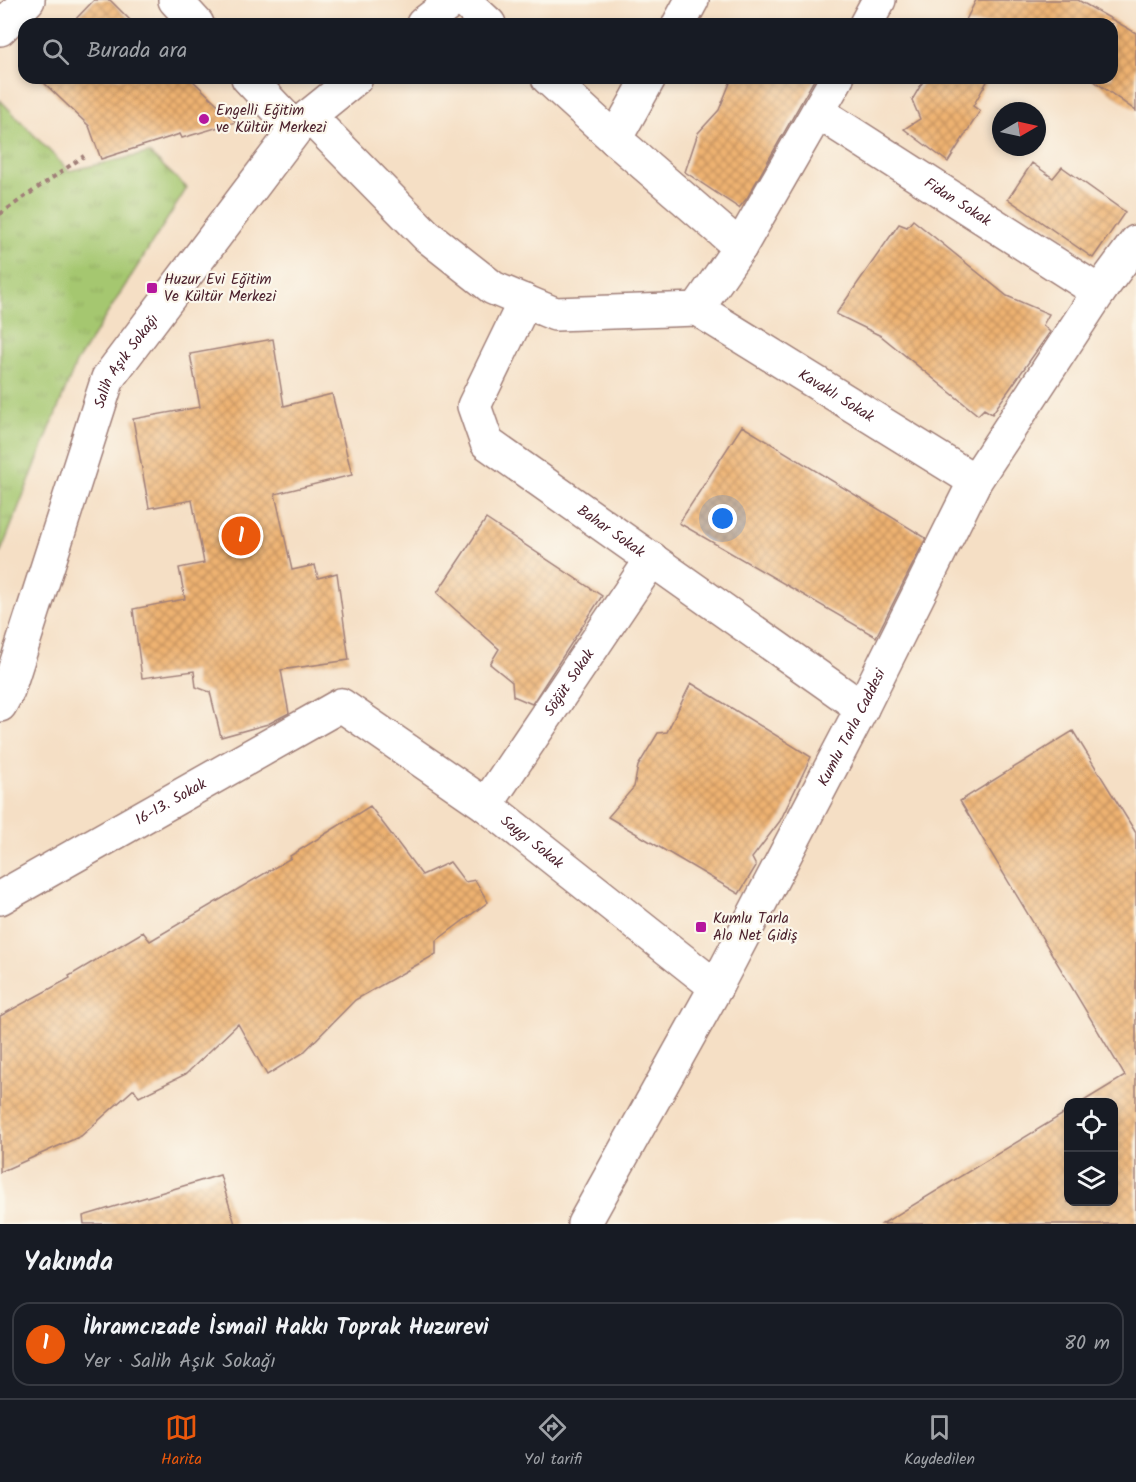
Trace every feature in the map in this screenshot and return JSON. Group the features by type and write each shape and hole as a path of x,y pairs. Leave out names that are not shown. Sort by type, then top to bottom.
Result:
{"street":[{"path":"0,29 28,0"},
{"path":"175,0 192,18"},
{"path":"431,18 454,0"},
{"path":"463,0 482,18"},
{"path":"682,18 692,0"},
{"path":"869,18 879,0"},
{"path":"256,84 303,122 427,236 493,288 555,314 697,309 740,247 834,84"},
{"name":"Salih Aşık Sokağı","path":"0,705 8,690 108,378 303,122 349,84"},
{"path":"555,84 740,247"},
{"path":"615,139 646,84"},
{"name":"Fidan Sokak","path":"818,112 1099,292"},
{"name":"Kumlu Tarla Caddesi","path":"584,1224 716,987 862,708 975,481 1099,292 1136,242"},
{"name":"Bahar Sokak","path":"525,301 474,406 487,443 862,708"},
{"name":"Kavaklı Sokak","path":"697,309 975,481"},
{"name":"Söğüt Sokak","path":"486,805 652,559"},
{"name":"Saygı Sokak","path":"341,705 486,805 716,987"},
{"name":"16-13. Sokak","path":"0,898 341,705"}],"path":[{"path":"0,214 84,156"}],"green space":[{"path":"0,100 69,171 149,153 187,188 76,363 0,554"}],"building":[{"path":"94,0 110,0 128,18 77,18"},
{"path":"976,0 1078,0 1110,18 967,18"},
{"path":"1118,23 1136,33 1136,111 1098,84 1118,84"},
{"name":"Engelli Eğitim ve Kültür Merkezi","path":"45,84 196,84 236,122 182,138 180,134 101,159 89,126"},
{"path":"730,84 812,84 747,198 739,208 685,172 698,133 719,110"},
{"path":"921,84 986,84 973,106 980,111 948,162 904,129 920,119 912,100"},
{"path":"1032,163 1053,178 1062,167 1125,212 1093,258 1008,199"},
{"path":"913,220 1007,296 1049,314 1043,325 1050,332 992,414 984,409 978,415 881,336 836,314 899,224 907,227"},
{"path":"273,339 284,406 332,394 352,475 275,494 292,570 315,565 318,578 337,573 349,660 281,670 289,713 268,724 221,737 210,692 196,687 194,671 142,678 133,609 185,599 179,568 204,563 192,500 149,508 133,419 200,407 190,354"},
{"path":"742,426 926,538 876,637 679,523"},
{"path":"486,519 602,596 532,704 513,696 512,682 490,664 499,649 437,593"},
{"path":"691,683 811,757 780,821 752,858 756,866 739,894 608,817 634,787 638,766 658,733 667,732"},
{"path":"1073,731 1136,833 1136,1224 882,1224 1064,1113 1064,1206 1118,1206 1118,1098 1089,1098 1125,1076 960,801"},
{"path":"370,806 422,875 450,862 465,882 475,880 488,902 436,941 436,954 355,1000 303,1053 267,1075 238,1024 186,1074 139,1097 134,1089 81,1136 0,1172 0,1016 70,978 69,976 143,932 150,941 291,858 290,856"},
{"path":"220,1175 235,1224 84,1224 83,1216"}],"place":[{"name":"Engelli Eğitim ve Kültür Merkezi","path":"204,119"},
{"name":"Huzur Evi Eğitim Ve Kültür Merkezi","path":"152,288"},
{"name":"İhramcızade İsmail Hakkı Toprak Huzurevi","path":"241,536"},
{"name":"Kumlu Tarla Alo Net Gidiş","path":"701,927"}]}
